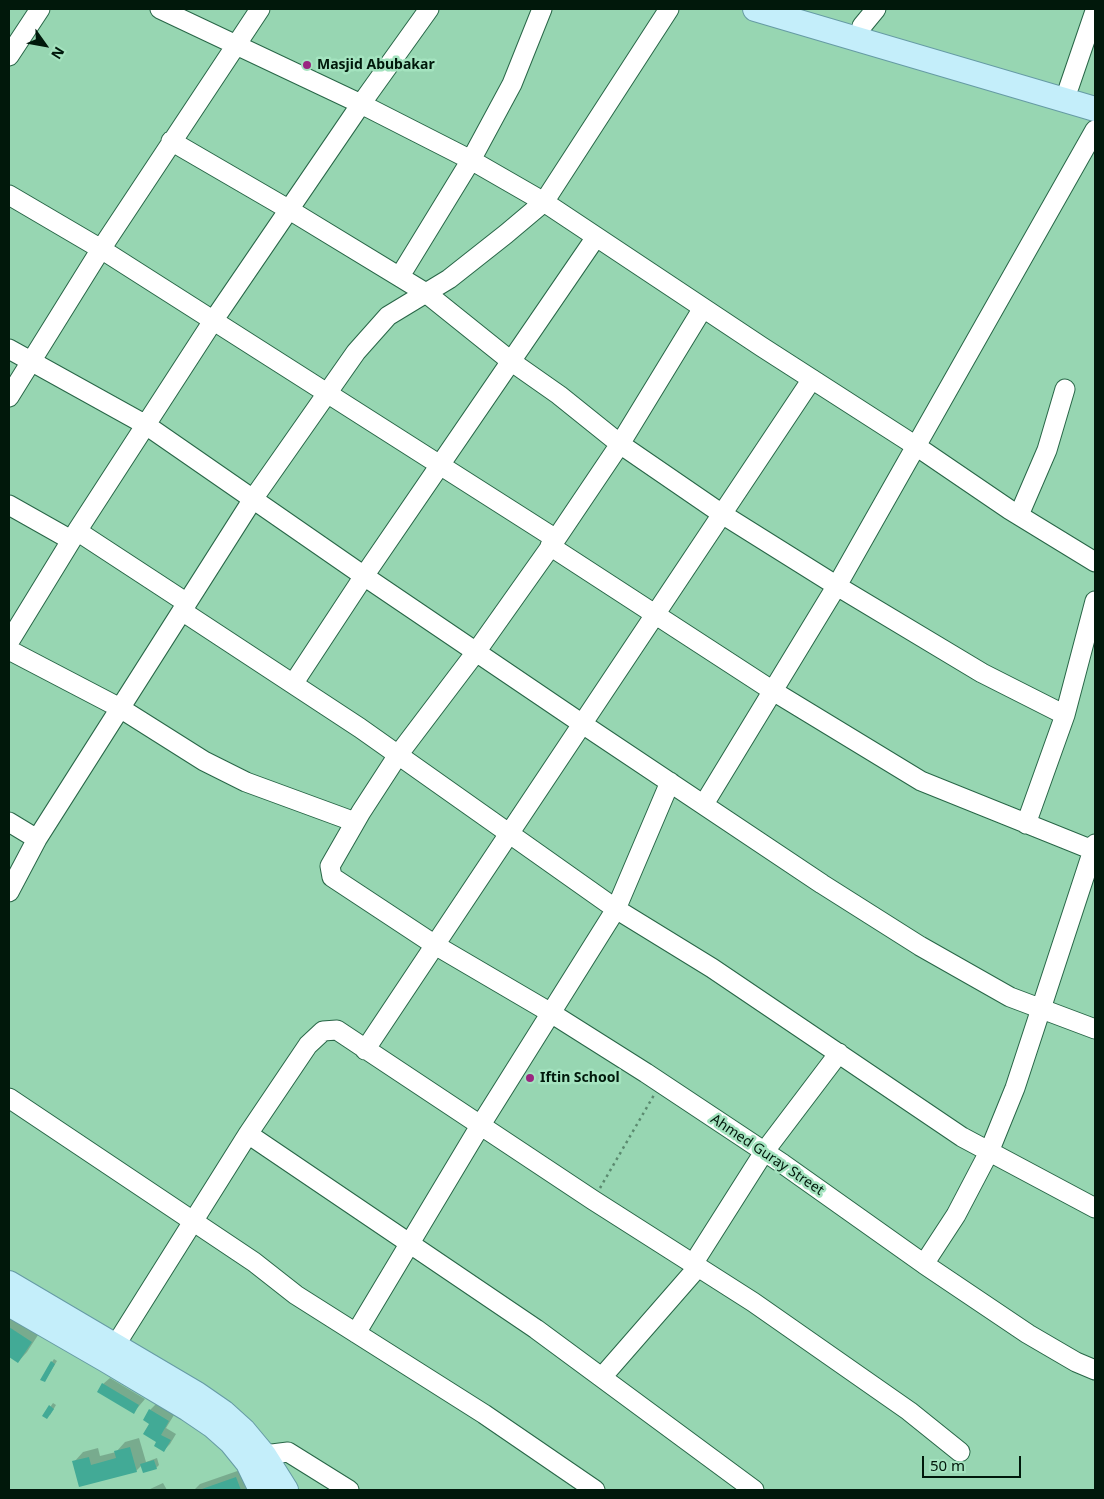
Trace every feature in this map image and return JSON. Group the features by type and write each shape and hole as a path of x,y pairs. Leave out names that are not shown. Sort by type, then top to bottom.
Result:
{"main road":[{"path":"755,9 1095,110"},
{"path":"806,9 869,17 1095,95"},
{"path":"9,1283 213,1426 231,1442 248,1464 261,1490"},
{"path":"9,1304 198,1394 223,1412 244,1431 264,1455 286,1490"}],"street":[{"path":"9,56 40,9"},
{"path":"160,9 361,104 471,160 544,202 1019,515 1095,562"},
{"path":"9,397 101,249 260,9"},
{"path":"9,642 74,536 213,321 288,209 429,9"},
{"path":"400,276 471,160 512,84 542,9"},
{"path":"9,892 37,839 253,499 356,352 388,316 456,273 544,202 669,9"},
{"path":"1069,87 1095,11"},
{"path":"704,804 836,586 1095,130"},
{"path":"171,141 426,293 512,362 559,395 620,444 722,514 836,586 982,673 1066,715"},
{"path":"9,194 101,249 441,466 655,614 773,691 921,781 1026,824 1094,849 1015,1088 989,1152 956,1215 924,1264"},
{"path":"293,684 364,576 596,237"},
{"name":"Ahmed Guray Street","path":"703,308 620,444 553,543 476,652 398,755 355,822 330,866 332,877 435,945 551,1013 661,1083 1028,1334 1076,1362 1095,1370"},
{"path":"9,350 146,425 581,723 822,884 920,946 1010,998 1095,1029"},
{"path":"366,1050 581,723 812,379"},
{"path":"1019,515 1047,450 1065,389"},
{"path":"9,505 74,536 184,607 616,909 712,968 962,1137 1095,1208"},
{"path":"1026,824 1066,715 1095,601"},
{"path":"9,650 120,708 204,761 246,782 355,822"},
{"path":"356,1333 480,1126 616,909 670,782"},
{"path":"9,822 37,839"},
{"path":"111,1353 248,1134 308,1045 323,1031 337,1030 593,1200 753,1302 909,1411 960,1452"},
{"path":"602,1377 695,1265 764,1152 839,1053"},
{"path":"9,1098 254,1262 296,1296 484,1414 595,1490"},
{"path":"248,1134 536,1329 754,1490"},
{"path":"264,1455 288,1452 349,1490"}],"path":[{"path":"593,1200 661,1083"}],"building":[{"path":"9,1327 32,1342 18,1363 9,1357"},
{"path":"51,1361 55,1364 45,1382 40,1380"},
{"path":"102,1383 139,1405 134,1414 97,1392"},
{"path":"49,1405 54,1409 47,1419 42,1416"},
{"path":"149,1409 169,1421 161,1435 171,1440 164,1452 154,1446 156,1442 143,1434 149,1424 143,1420"},
{"path":"130,1447 137,1472 79,1487 72,1461 89,1457 91,1465 116,1458 114,1451"},
{"path":"154,1460 157,1469 143,1473 140,1464"},
{"path":"236,1477 241,1490 199,1490"}],"place":[{"name":"Masjid Abubakar","path":"307,65"},
{"name":"Iftin School","path":"530,1078"}]}
